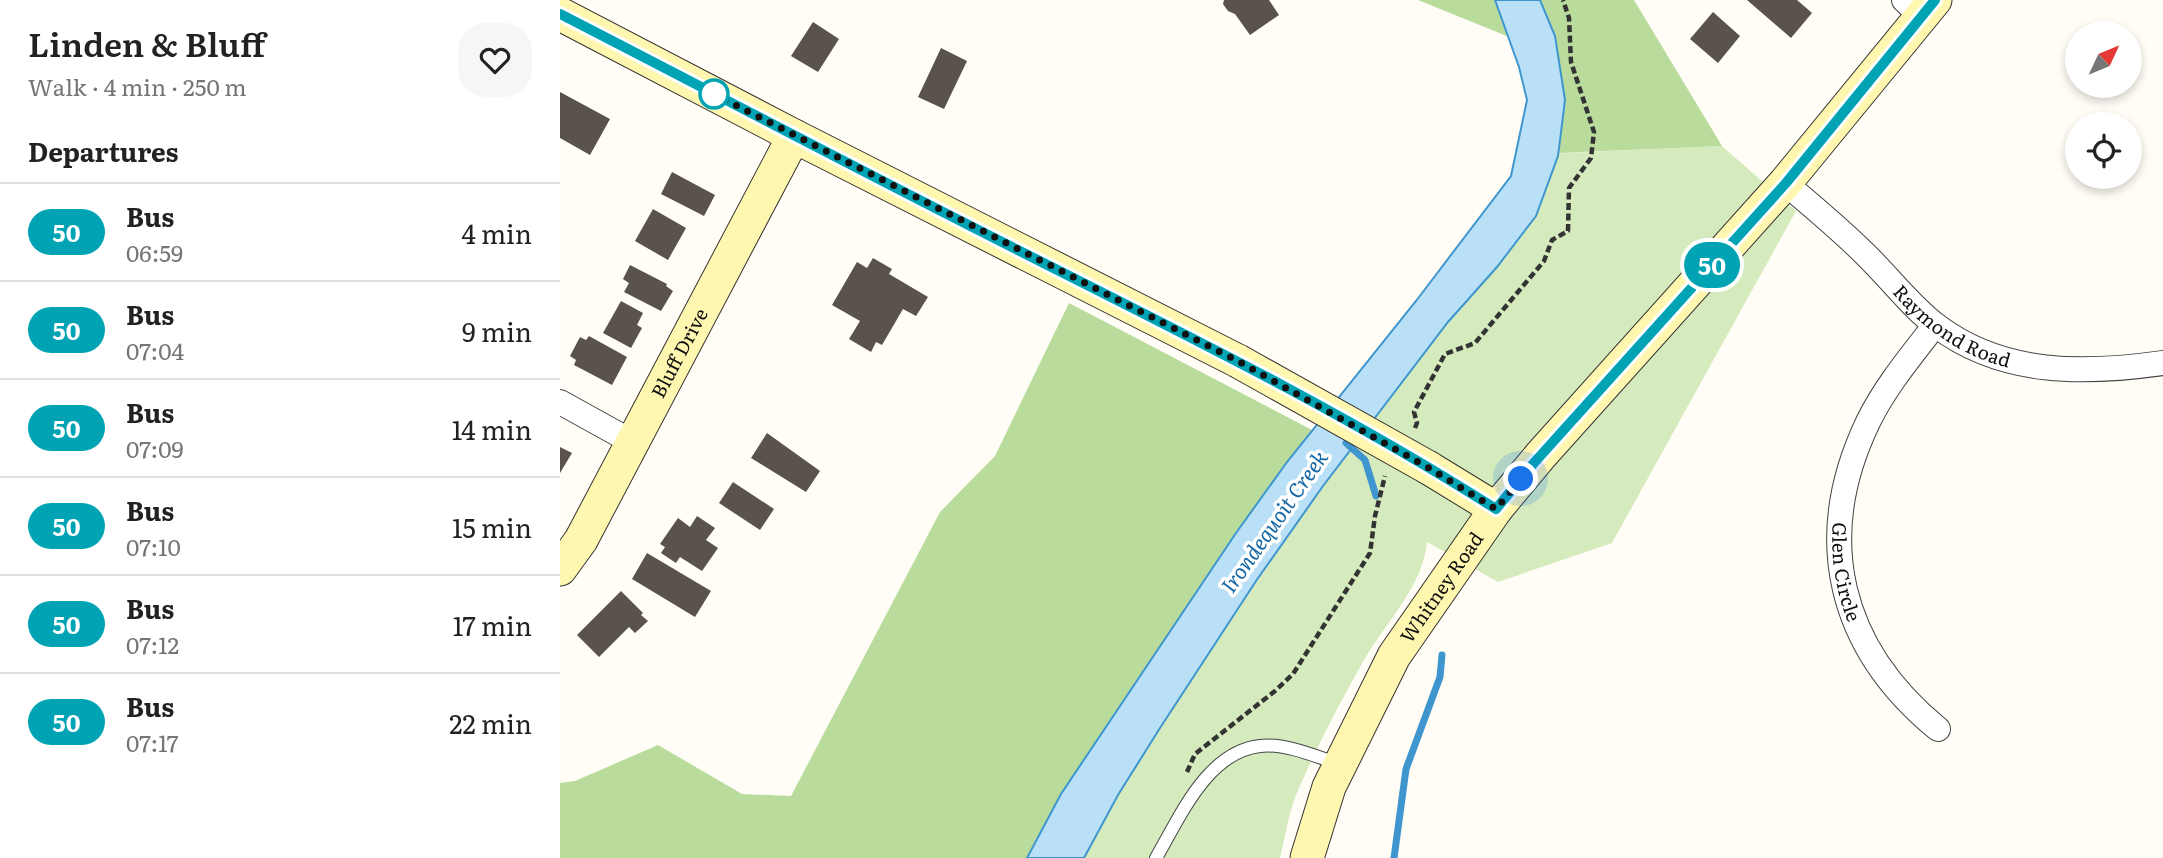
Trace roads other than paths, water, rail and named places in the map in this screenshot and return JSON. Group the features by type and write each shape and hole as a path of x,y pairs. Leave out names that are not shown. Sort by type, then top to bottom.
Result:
{"main road":[{"name":"Whitney Road","path":"1307,858 1329,787 1394,656 1496,509 1533,464 1786,183 1920,5"},
{"path":"568,14 794,136 1238,361 1429,468 1496,509"},
{"name":"Bluff Drive","path":"560,569 581,540 634,443 794,136"}],"street":[{"name":"Raymond Road","path":"1786,183 1865,254 1935,325 1962,342 2019,363 2074,371 2163,363"},
{"name":"Glen Circle","path":"1935,325 1885,391 1857,447 1846,481 1840,513 1839,545 1842,576 1860,636 1895,690 1938,729"},
{"path":"560,402 634,443"}],"lane":[{"path":"1156,858 1210,772 1238,750 1262,745 1301,751 1339,764"}],"water":[{"name":"Irondequoit Creek","path":"1495,0 1540,0 1555,36 1565,100 1558,156 1536,216 1497,267 1448,322 1323,486 1256,581 1118,795 1084,858 1027,858 1061,794 1236,533 1287,462 1416,301 1511,176 1527,100 1519,67"}],"waterway":[{"path":"1346,443 1365,460 1376,496"},
{"path":"1394,858 1406,769 1440,677 1442,655"}]}
